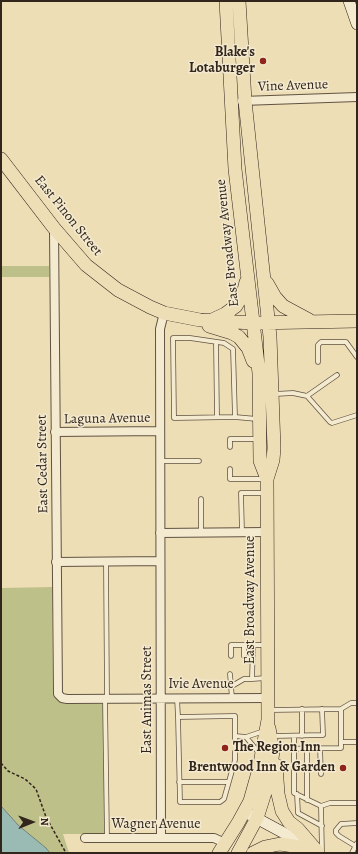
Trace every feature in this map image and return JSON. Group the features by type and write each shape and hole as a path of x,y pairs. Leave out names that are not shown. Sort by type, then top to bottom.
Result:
{"main road":[{"name":"East Broadway Avenue","path":"226,1 235,169 259,386 260,461 267,479"},
{"name":"East Broadway Avenue","path":"238,853 257,818 269,780 270,728 268,678 267,479 273,460 269,322 245,101 239,1"},
{"path":"349,1 357,24"},
{"name":"East Pinon Street","path":"1,159 54,228 86,265 118,290 150,307 164,313 185,318 209,321 253,323 357,321"},
{"path":"209,321 231,310 240,301 245,287 246,268"},
{"path":"264,278 275,297 283,306 313,322"},
{"path":"185,318 232,333 243,341 248,348 259,386"},
{"name":"East Broadway Avenue","path":"222,848 245,812 255,787 261,756 270,728"},
{"path":"270,728 278,772 278,794 281,807 290,822 320,852"},
{"path":"245,812 320,852"},
{"path":"253,853 265,847 280,844 320,852"}],"street":[{"name":"Vine Avenue","path":"231,102 357,97"},
{"name":"East Cedar Street","path":"54,228 58,694 62,698"},
{"path":"164,313 160,329 160,533 267,532"},
{"name":"Laguna Avenue","path":"55,432 160,431"},
{"name":"East Animas Street","path":"160,533 161,838"},
{"path":"56,562 160,561"},
{"name":"Ivie Avenue","path":"62,698 232,698 270,728"},
{"name":"Wagner Avenue","path":"85,838 214,838 222,848"}],"lane":[{"path":"235,416 234,349 224,343 190,338 174,338 174,418 235,416 259,419"},
{"path":"216,342 217,417"},
{"path":"318,362 318,344 321,342 346,342 357,358"},
{"path":"307,396 337,375"},
{"path":"272,394 293,393 307,396 332,423 357,416"},
{"path":"230,447 230,439 259,439"},
{"path":"160,461 199,461"},
{"path":"230,469 230,479 267,479"},
{"path":"242,532 241,493 267,493"},
{"path":"201,499 201,533"},
{"path":"106,562 107,838"},
{"path":"231,656 231,645 268,645"},
{"path":"244,645 244,656"},
{"path":"252,679 253,645"},
{"path":"230,674 232,698"},
{"path":"232,686 244,676 252,679 268,678"},
{"path":"177,698 180,802 220,802 224,799 235,760 235,752"},
{"path":"235,736 246,737 270,728 302,709 341,709 351,703 357,703"},
{"path":"302,709 302,736"},
{"path":"270,728 294,736 322,735 322,709"},
{"path":"270,728 294,749 342,748 341,709"},
{"path":"178,717 235,716 235,743"},
{"path":"294,736 294,793 321,806 330,803 357,803"},
{"path":"246,737 261,756"},
{"path":"342,742 357,742"},
{"path":"307,748 307,800"},
{"path":"320,748 321,774"},
{"path":"179,782 228,782"},
{"path":"297,794 298,813 322,826"},
{"path":"320,852 322,826 321,806"},
{"path":"352,853 357,845 339,836 336,833 336,830 341,824 357,823"}],"path":[{"path":"1,763 8,771 25,779 36,789 46,817 66,853"}],"green space":[{"path":"1,266 49,266 49,277 1,277"},
{"path":"52,587 53,696 65,704 104,704 105,833 63,834 69,853 50,853 18,825 1,806 1,588"}],"water":[{"path":"1,806 18,825 50,853 1,853"}],"place":[{"name":"Blake's Lotaburger","path":"263,61"},
{"name":"The Region Inn","path":"225,748"},
{"name":"Brentwood Inn & Garden","path":"343,768"}]}
